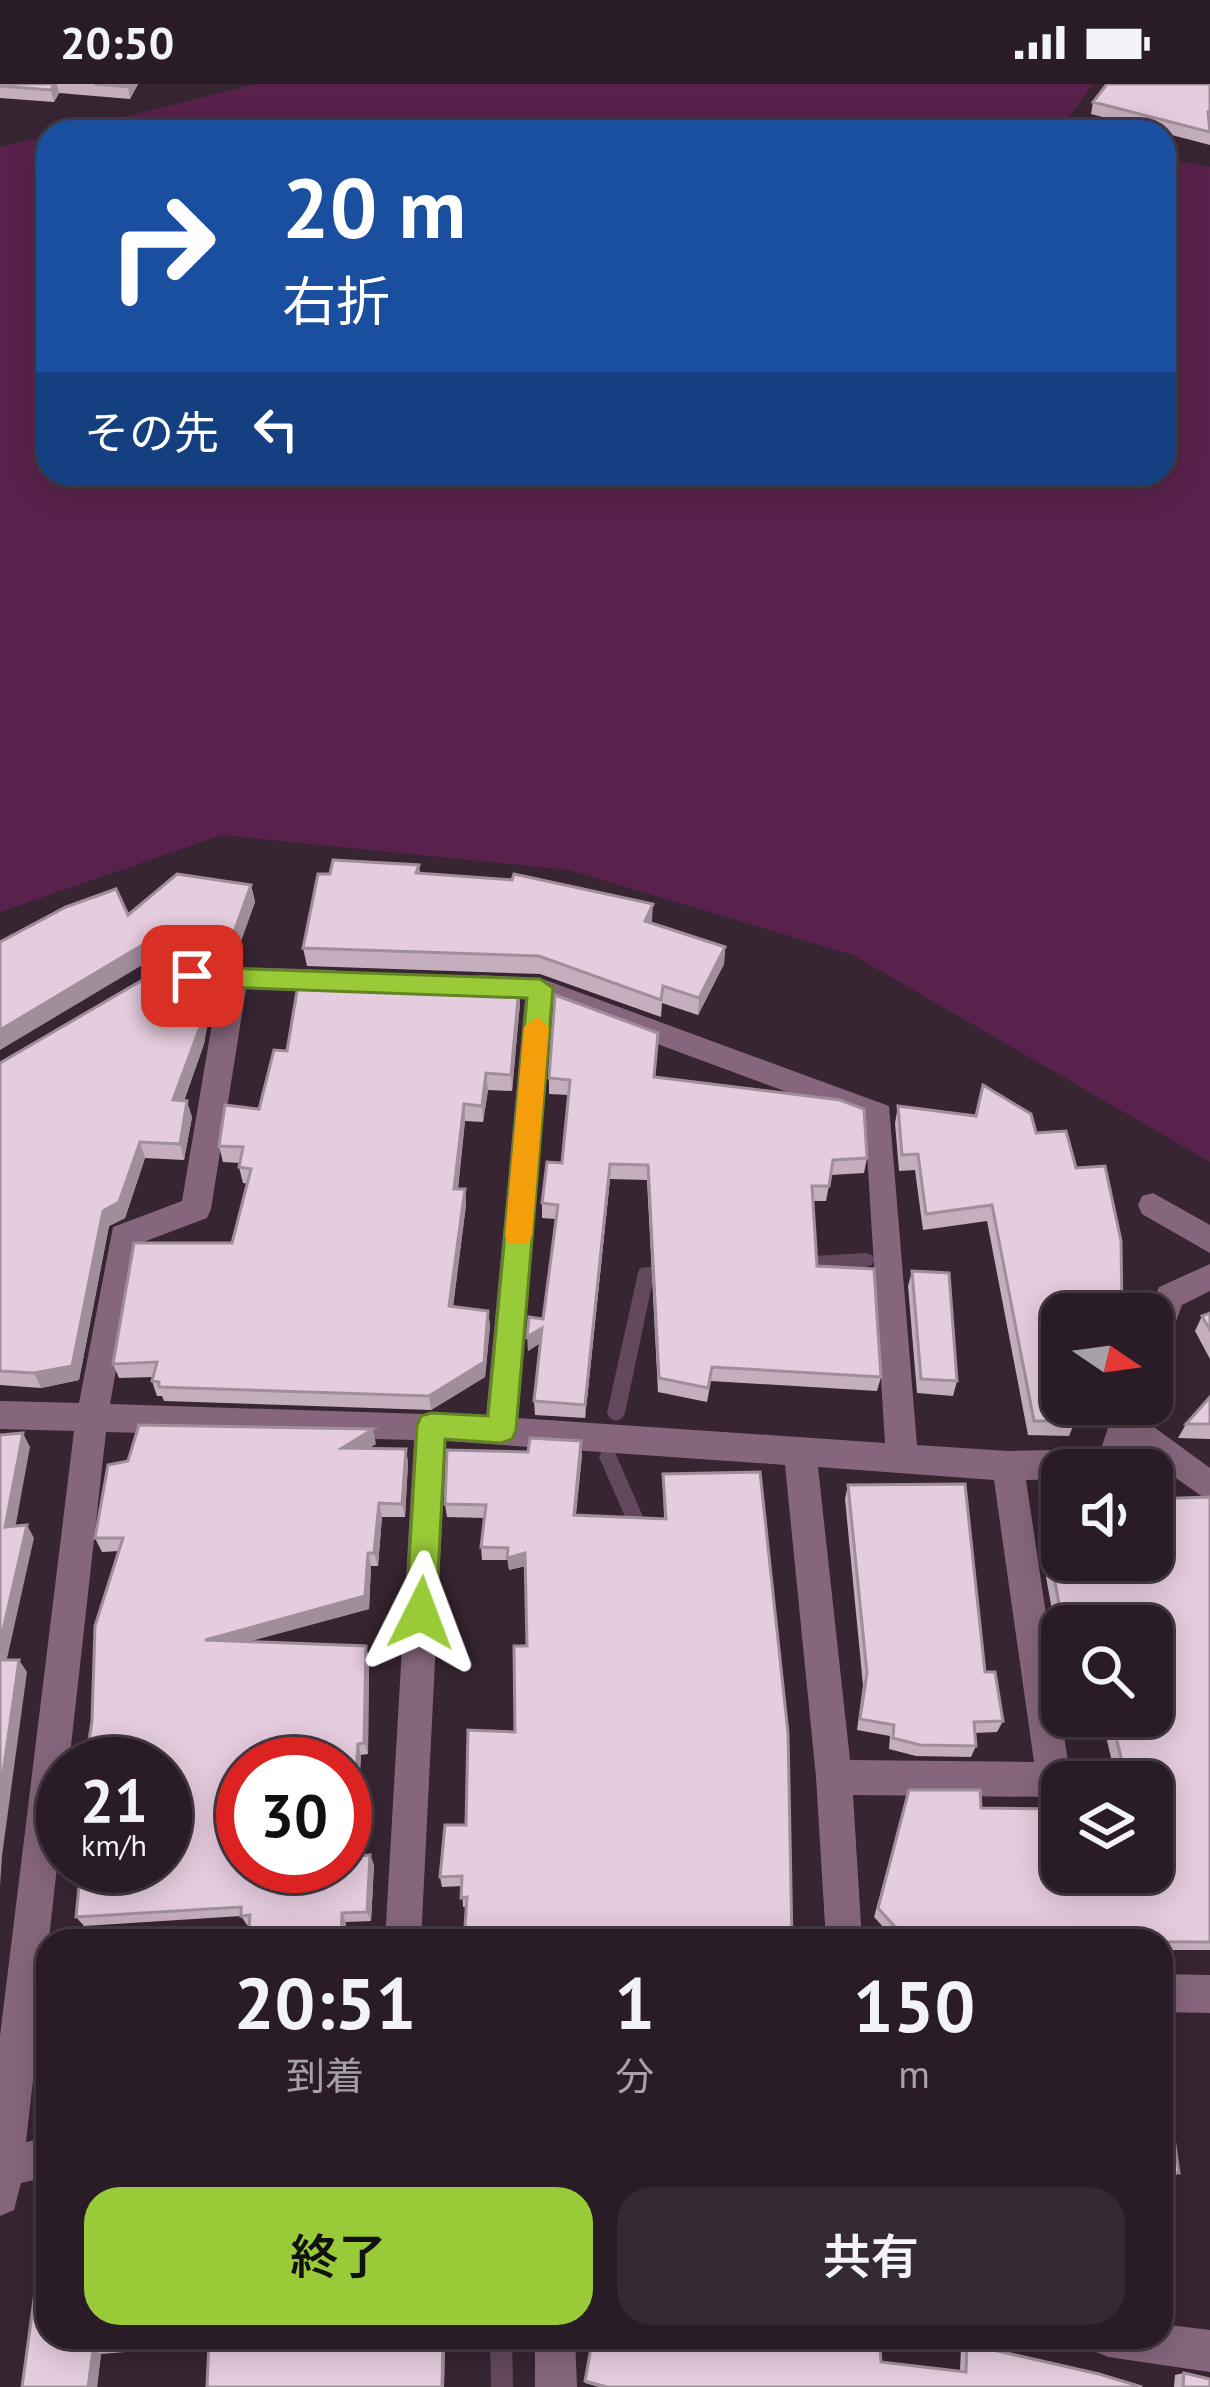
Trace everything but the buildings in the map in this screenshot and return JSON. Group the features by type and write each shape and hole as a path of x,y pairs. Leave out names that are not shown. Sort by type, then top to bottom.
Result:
{"street":[{"path":"132,987 151,976 375,982"},
{"path":"2,2182 9,2045 92,1417 124,1236 196,1209 234,977"},
{"path":"446,985 540,988 879,1114 902,1459"},
{"path":"501,1430 540,988"},
{"path":"1153,1205 1210,1240"},
{"path":"1173,1295 1210,1277"},
{"path":"0,1415 431,1426 1008,1466 1112,1463 1125,1425"},
{"path":"1141,1425 1210,1486"},
{"path":"404,1929 431,1426"},
{"path":"800,1451 834,1777 843,1929"},
{"path":"834,1777 1054,1780 1008,1466"},
{"path":"1173,1993 1210,1994"},
{"path":"2,2182 36,2164"},
{"path":"1173,2346 1210,2351"},
{"path":"555,2349 556,2387"}],"shaded area":[{"path":"256,84 1093,84 1067,120 111,120"},
{"path":"36,139 36,486 1176,486 1176,160 1210,167 1210,1162 853,955 569,870 222,835 0,912 0,147"}],"waterway":[{"path":"797,1264 866,1260"},
{"path":"616,1413 646,1273 670,1272"},
{"path":"608,1457 642,1535"},
{"path":"501,2349 502,2387"}],"slow traffic":[{"path":"518,1236 537,1027"}],"route":[{"path":"192,976 540,988 501,1430 431,1426 421,1613"}]}
